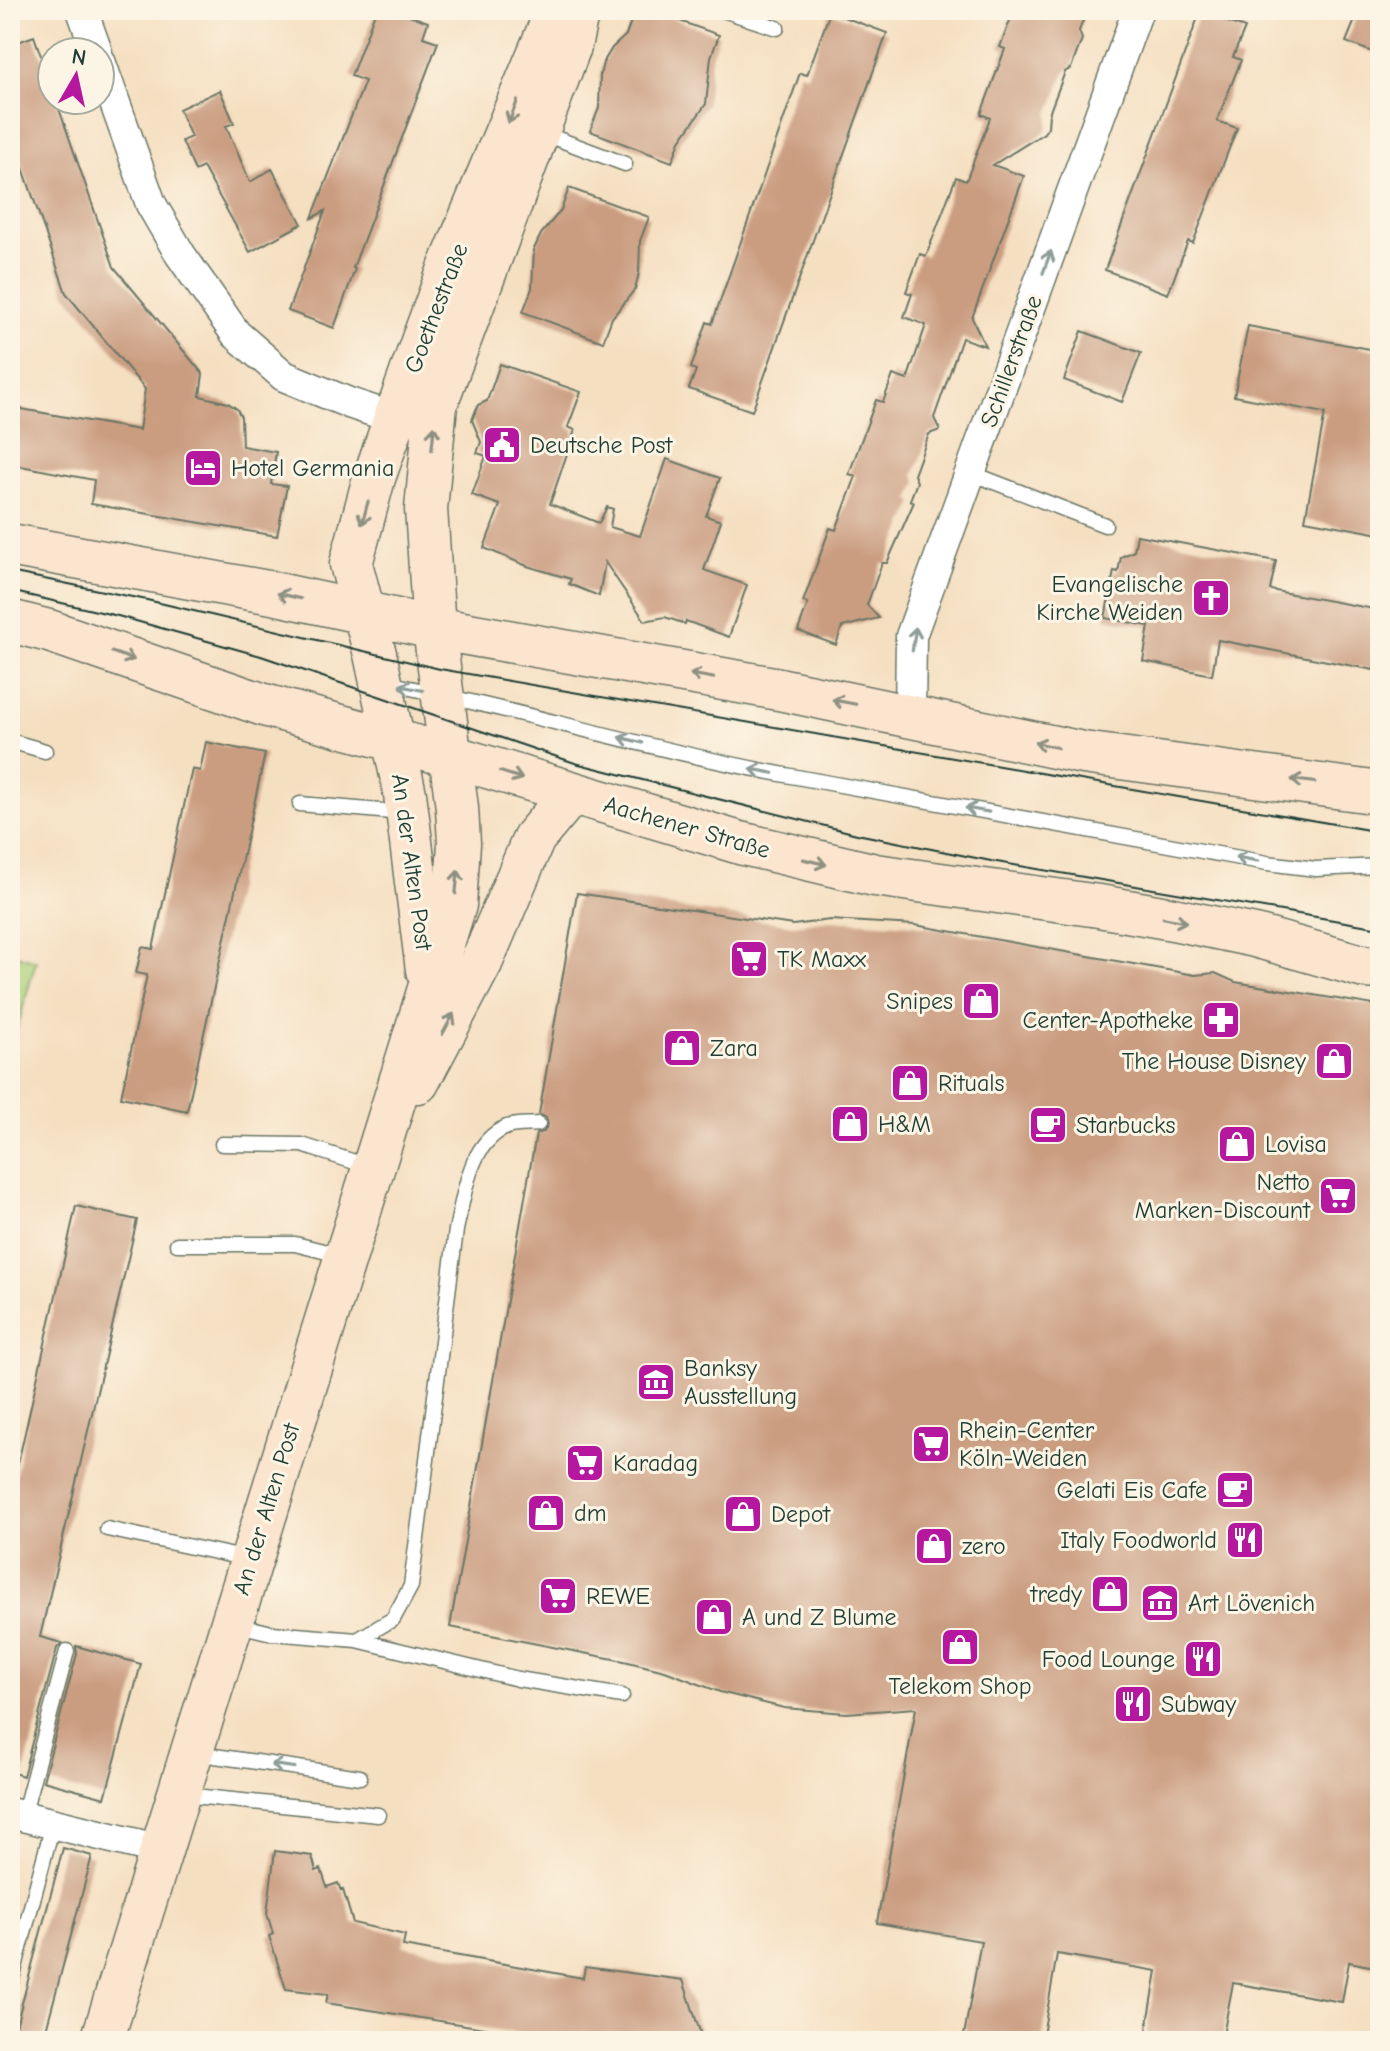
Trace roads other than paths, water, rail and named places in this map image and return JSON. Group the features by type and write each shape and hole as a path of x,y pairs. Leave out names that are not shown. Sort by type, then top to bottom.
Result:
{"street":[{"path":"82,10 91,36"},
{"name":"Goethestraße","path":"380,682 351,564 374,478 449,269 543,39 558,10"},
{"name":"Goethestraße","path":"443,695 434,628 426,509 436,404 570,46 578,10"},
{"name":"Schillerstraße","path":"910,716 911,636 1138,10"},
{"path":"116,106 151,204 180,254 236,334 284,376 394,418"},
{"path":"10,545 273,593 434,628 779,689 1083,753 1380,793"},
{"name":"Aachener Straße","path":"10,621 49,631 264,705 451,756 740,843 847,870 1114,908 1255,936 1350,963 1380,968"},
{"name":"An der Alten Post","path":"380,682 408,814 428,984"},
{"name":"An der Alten Post","path":"102,2041 455,905 459,843 443,695"},
{"name":"An der Alten Post","path":"372,1167 481,963 534,838 571,794"},
{"path":"16,1815 161,1850"}],"lane":[{"path":"723,10 777,28"},
{"path":"538,132 625,164"},
{"path":"971,473 1105,525"},
{"path":"380,682 734,766 890,795 1267,863 1316,869 1380,866"},
{"path":"10,741 45,751"},
{"path":"300,804 408,814"},
{"path":"357,1640 393,1619 411,1586 456,1230 469,1172 488,1139 508,1127 538,1124"},
{"path":"222,1144 302,1145 372,1167"},
{"path":"177,1244 295,1244 344,1257"},
{"path":"107,1529 252,1560"},
{"path":"230,1623 272,1633 357,1640 518,1679 622,1696"},
{"path":"16,1815 67,1651"},
{"path":"192,1752 360,1777"},
{"path":"179,1794 378,1815"},
{"path":"10,1986 53,1824"}],"tram line":[{"path":"10,572 147,600 440,669 1380,832"},
{"path":"10,591 118,616 261,656 575,763 857,834 991,861 1380,928"}],"place":[{"name":"Deutsche Post","path":"502,445"},
{"name":"Hotel Germania","path":"203,468"},
{"name":"Evangelische Kirche Weiden","path":"1211,598"},
{"name":"TK Maxx","path":"749,959"},
{"name":"Snipes","path":"981,1001"},
{"name":"Center-Apotheke","path":"1221,1020"},
{"name":"Zara","path":"682,1048"},
{"name":"The House Disney","path":"1334,1061"},
{"name":"Rituals","path":"910,1083"},
{"name":"H&M","path":"850,1124"},
{"name":"Starbucks","path":"1048,1125"},
{"name":"Lovisa","path":"1237,1144"},
{"name":"Netto Marken-Discount","path":"1338,1196"},
{"name":"Banksy Ausstellung","path":"656,1382"},
{"name":"Rhein-Center Köln-Weiden","path":"931,1444"},
{"name":"Karadag","path":"585,1463"},
{"name":"Gelati Eis Cafe","path":"1235,1490"},
{"name":"dm","path":"546,1513"},
{"name":"Depot","path":"743,1514"},
{"name":"Italy Foodworld","path":"1245,1540"},
{"name":"zero","path":"934,1546"},
{"name":"tredy","path":"1110,1594"},
{"name":"REWE","path":"558,1596"},
{"name":"Art Lövenich","path":"1160,1603"},
{"name":"A und Z Blume","path":"714,1617"},
{"name":"Telekom Shop","path":"960,1647"},
{"name":"Food Lounge","path":"1203,1659"},
{"name":"Subway","path":"1133,1704"}]}
